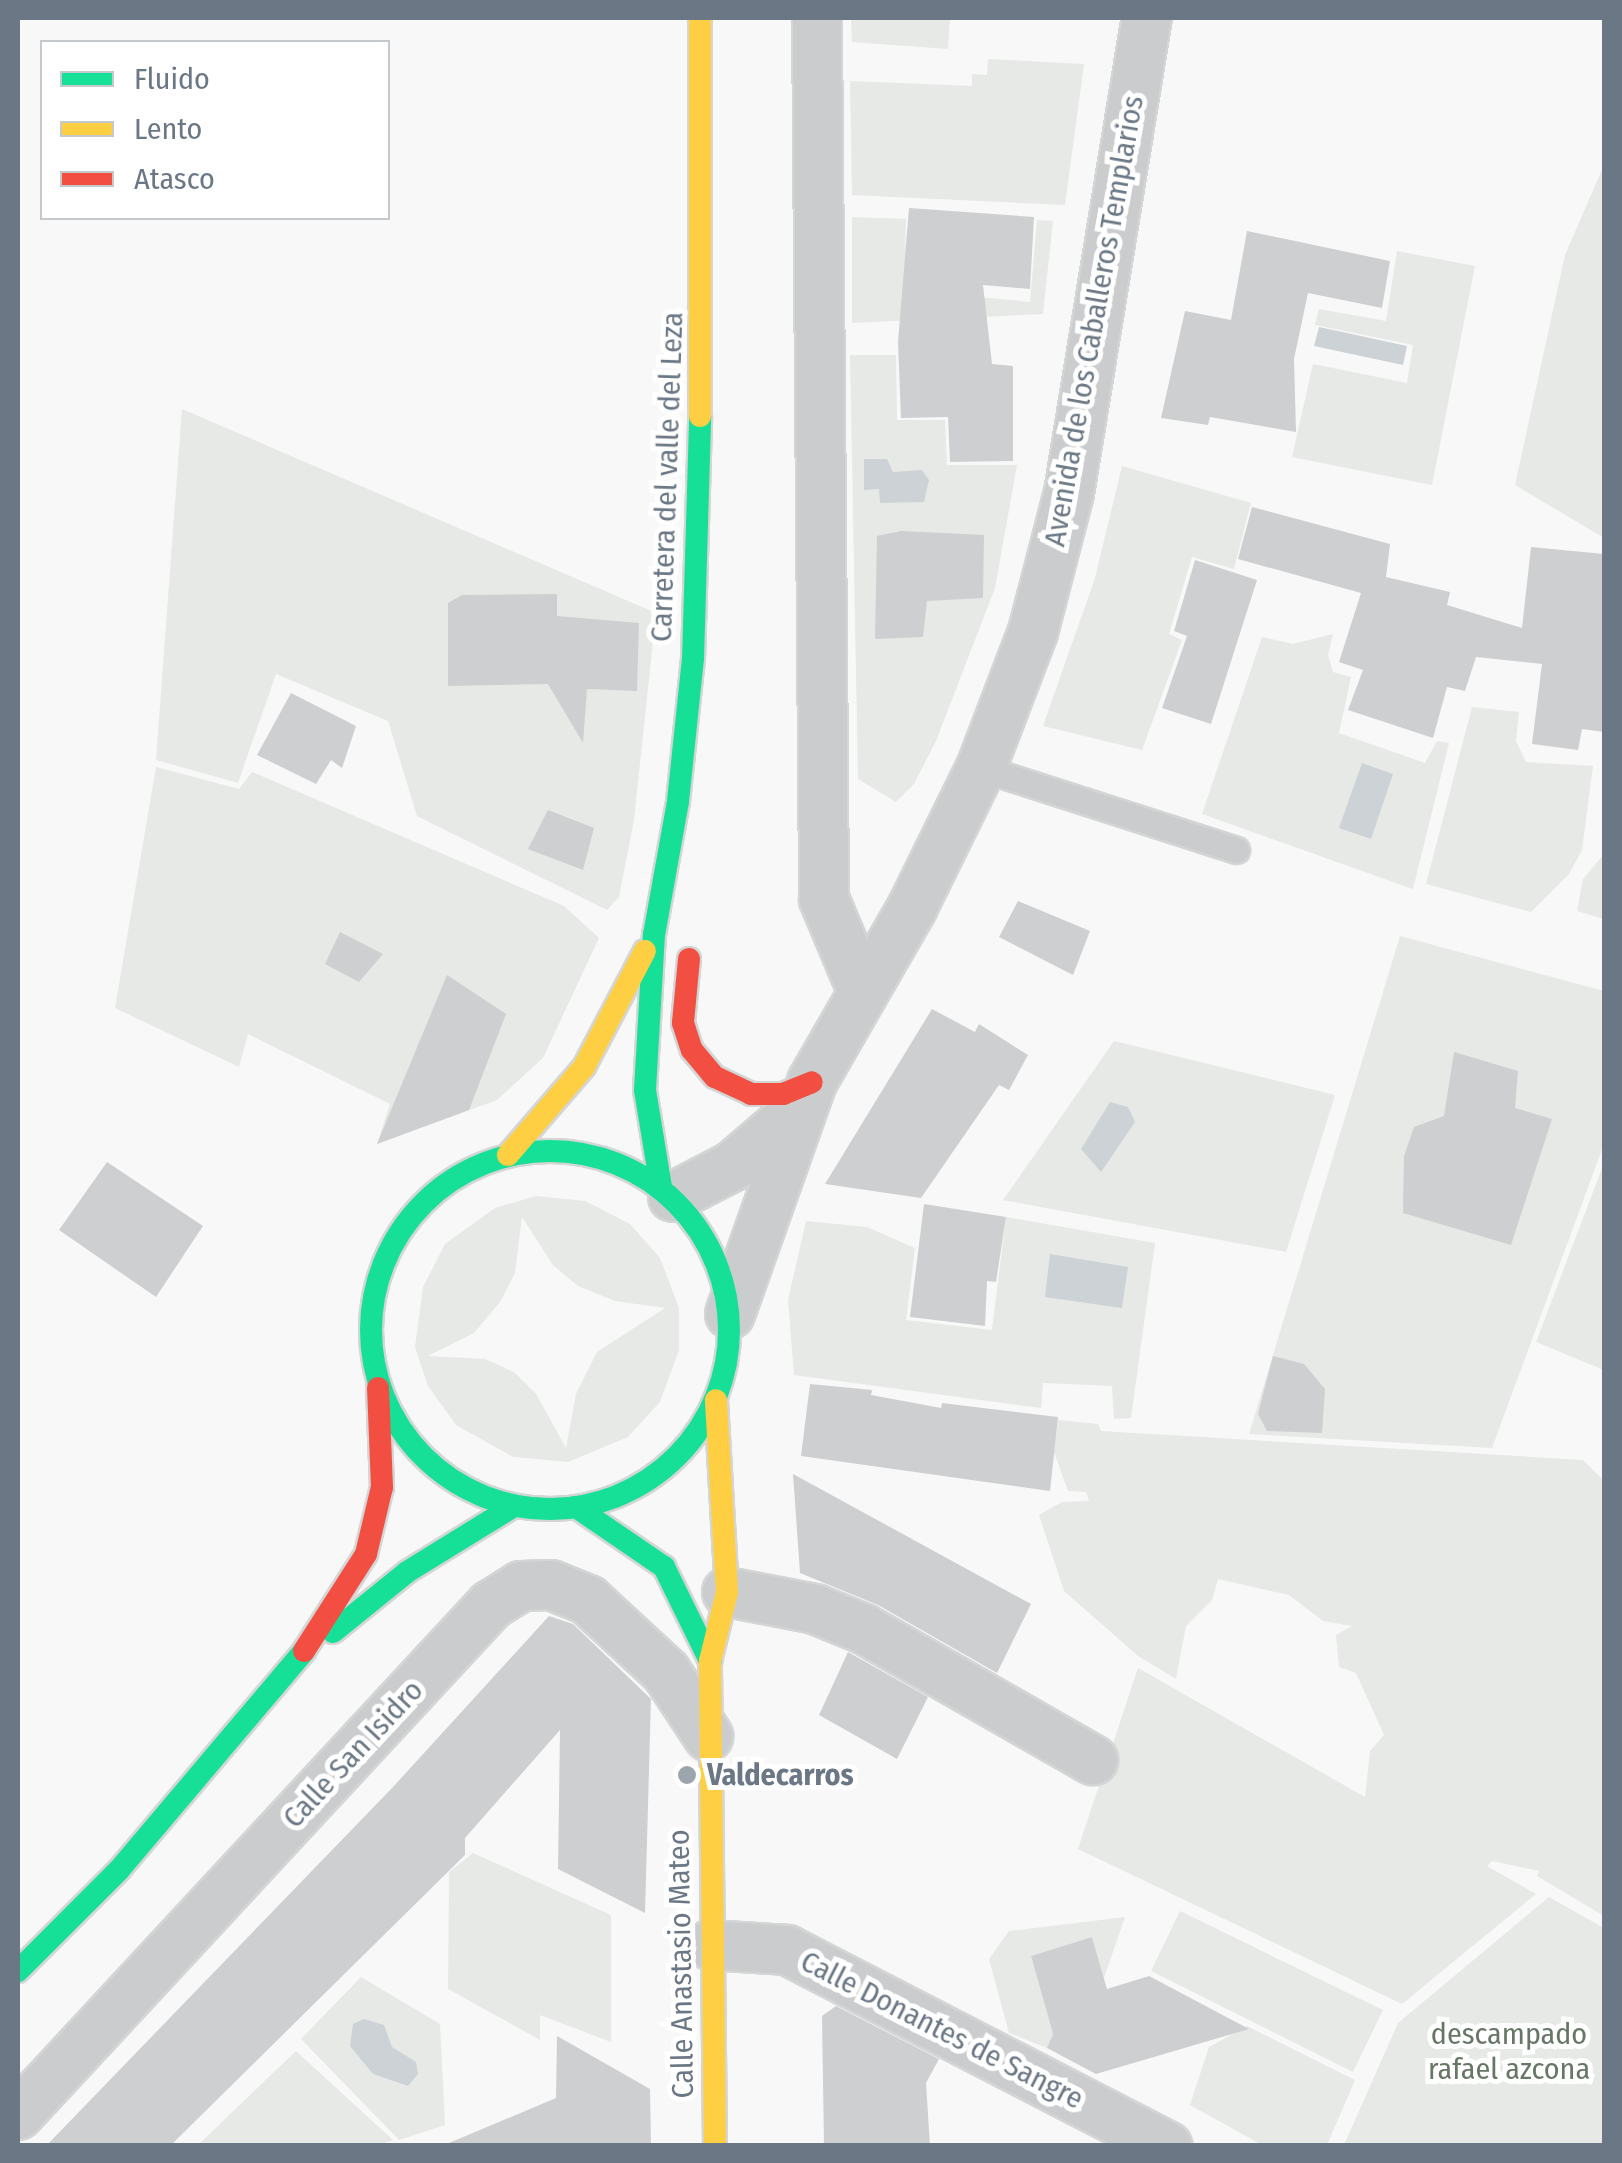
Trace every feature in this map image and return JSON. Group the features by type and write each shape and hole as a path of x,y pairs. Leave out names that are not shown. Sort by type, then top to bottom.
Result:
{"main road":[{"name":"Carretera del valle del Leza","path":"654,935 678,802 692,659 702,333 700,18"},
{"path":"692,659 702,807"},
{"path":"692,925 683,1023 692,1050 714,1076 751,1094 807,1095"},
{"path":"508,1155 584,1067 654,935"},
{"path":"654,935 645,1090 667,1192 717,1269 730,1314 728,1357 716,1400 710,1661"},
{"path":"18,1971 119,1870 300,1659 366,1554 382,1487 378,1380 370,1323 391,1249 410,1216 454,1177 508,1155 562,1150 597,1157 667,1192"},
{"path":"378,1380 398,1425 429,1462 468,1489 514,1506 576,1507 644,1482 674,1460 716,1400"},
{"path":"300,1659 407,1572 514,1506"},
{"path":"576,1507 664,1567 709,1585"},
{"path":"664,1567 710,1661"},
{"name":"Calle Anastasio Mateo","path":"710,1661 714,2146"}],"street":[{"path":"818,18 824,899 862,990"},
{"name":"Avenida de los Caballeros Templarios","path":"730,1314 807,1095 862,990 912,908 981,768 1032,632 1068,493 1147,18"},
{"name":"Avenida de los Caballeros Templarios","path":"667,1192 733,1166 807,1095"},
{"name":"Calle San Isidro","path":"18,2115 491,1605 521,1586 551,1584 588,1600 666,1672 708,1736"},
{"path":"709,1585 814,1609 864,1629 1093,1760"},
{"name":"Calle Donantes de Sangre","path":"710,1945 787,1950 1166,2146"}],"lane":[{"path":"981,768 1236,850"}],"green space":[{"path":"851,18 950,18 948,49 852,42"},
{"path":"988,59 1084,64 1065,205 852,195 850,81 972,86 972,74 987,75"},
{"path":"1604,165 1604,538 1515,485 1565,255"},
{"path":"852,217 906,219 904,290 1030,302 1037,220 1053,221 1043,314 852,323"},
{"path":"1397,251 1475,266 1432,485 1292,457 1313,364 1407,383 1413,345 1315,325 1319,309 1386,321"},
{"path":"850,355 896,355 897,420 945,420 947,465 1017,465 995,588 936,741 914,784 896,802 858,779"},
{"path":"182,409 656,613 634,820 619,897 607,910 417,816 388,721 276,674 238,783 156,760"},
{"path":"1122,466 1251,503 1234,569 1192,557 1169,634 1182,640 1142,750 1043,726 1095,578"},
{"path":"1333,634 1328,655 1333,672 1351,677 1339,733 1425,763 1437,741 1449,743 1413,889 1202,814 1262,637 1293,644"},
{"path":"1472,707 1519,712 1516,741 1526,762 1593,766 1582,850 1569,874 1531,912 1426,884"},
{"path":"156,767 239,789 252,772 564,906 599,938 543,1058 497,1100 377,1144 390,1104 248,1034 239,1067 115,1008"},
{"path":"1604,854 1604,919 1577,911 1583,879"},
{"path":"1400,936 1604,991 1604,1144 1492,1448 1249,1434"},
{"path":"1114,1041 1335,1095 1286,1252 1003,1200"},
{"path":"1604,1163 1604,1370 1536,1342"},
{"path":"536,1196 585,1201 630,1224 660,1258 679,1308 679,1350 660,1402 628,1437 568,1462 513,1457 456,1425 428,1386 415,1347 423,1287 445,1244 495,1208","holes":["522,1217 553,1265 578,1286 615,1301 665,1308 597,1352 576,1394 566,1448 536,1394 514,1372 485,1359 428,1356 474,1333 500,1302 515,1273"]},
{"path":"1006,1217 1155,1243 1131,1418 1114,1419 1112,1386 1043,1383 1041,1408 794,1375 788,1300 806,1221 867,1227 915,1248 906,1320 992,1330"},
{"path":"1058,1420 1098,1424 1101,1431 1583,1460 1604,1481 1604,1916 1537,1876 1539,1871 1492,1861 1487,1866 1536,1894 1402,2004 1078,1849 1138,1668 1365,1797 1370,1751 1384,1735 1356,1673 1339,1667 1336,1635 1352,1626 1323,1621 1289,1595 1218,1579 1212,1600 1186,1626 1176,1679 1138,1656 1064,1591 1039,1515 1062,1502 1089,1501 1086,1492 1068,1491 1054,1452"},
{"path":"473,1853 611,1915 611,2042 540,2015 540,2040 448,1989 449,1872"},
{"name":"descampado rafael azcona","path":"1549,1897 1604,1928 1604,2145 1344,2145 1398,2023"},
{"path":"1180,1911 1383,2010 1353,2072 1151,1971"},
{"path":"1125,1917 1104,1978 1092,1937 1031,1956 1053,2034 1047,2048 1009,2033 989,1959 1009,1931"},
{"path":"361,1977 440,2024 445,2125 399,2140 301,2039"},
{"path":"1247,2026 1355,2080 1327,2145 1262,2145 1190,2105 1209,2047"},
{"path":"296,2051 393,2140 376,2146 198,2145"}],"shaded area":[{"path":"1319,327 1407,346 1403,365 1314,346"},
{"path":"864,459 887,459 893,472 922,470 929,480 924,502 880,503 879,489 864,490"},
{"path":"1362,763 1393,774 1371,839 1339,828"},
{"path":"1110,1102 1128,1107 1135,1122 1101,1172 1081,1149"},
{"path":"1050,1254 1128,1267 1122,1308 1045,1297"},
{"path":"364,2019 384,2025 392,2047 416,2062 418,2074 408,2086 373,2074 350,2046 353,2024"}],"building":[{"path":"909,208 1034,217 1030,289 983,285 992,364 1013,366 1013,461 950,462 948,417 901,418 898,342"},
{"path":"1247,231 1390,261 1382,308 1308,293 1294,359 1296,432 1210,417 1208,425 1161,418 1185,311 1231,320"},
{"path":"1252,507 1390,544 1386,577 1450,592 1447,605 1522,628 1531,547 1604,554 1604,732 1582,729 1578,750 1532,744 1542,664 1476,657 1465,691 1447,687 1433,738 1348,710 1363,670 1339,662 1361,593 1238,559"},
{"path":"901,531 984,535 983,598 927,601 923,637 875,639 877,536"},
{"path":"1195,560 1257,580 1211,724 1162,708 1187,636 1174,631"},
{"path":"557,594 557,616 639,623 637,691 587,689 583,743 548,684 448,686 448,603 462,595"},
{"path":"291,693 356,726 342,768 331,760 316,784 257,755"},
{"path":"548,810 594,828 583,870 528,849"},
{"path":"1018,901 1090,931 1073,975 999,937"},
{"path":"340,932 383,954 359,982 325,964"},
{"path":"447,975 506,1014 469,1110 377,1144"},
{"path":"932,1009 975,1032 979,1024 1028,1055 1009,1090 999,1085 921,1198 825,1184"},
{"path":"1454,1052 1518,1071 1515,1108 1552,1119 1511,1245 1403,1213 1404,1156 1414,1127 1444,1116"},
{"path":"107,1162 203,1226 156,1297 59,1230"},
{"path":"924,1204 1006,1217 996,1282 987,1281 985,1326 910,1317"},
{"path":"1273,1356 1304,1364 1325,1389 1322,1433 1267,1431 1258,1414"},
{"path":"810,1384 872,1390 871,1395 941,1408 942,1403 1058,1417 1050,1491 801,1456"},
{"path":"793,1474 1031,1604 997,1673 878,1605 800,1573"},
{"path":"549,1616 573,1624 651,1699 645,1913 558,1869 560,1730 465,1838 465,1855 170,2146 46,2146 393,1787"},
{"path":"848,1652 928,1697 897,1759 819,1715"},
{"path":"1092,1937 1107,1989 1149,1976 1249,2029 1096,2074 1047,2048 1053,2034 1031,1956"},
{"path":"836,2006 939,2059 926,2083 930,2146 824,2146 822,2016"},
{"path":"557,2036 650,2089 651,2146 442,2146 556,2098"}],"traffic: fast":[{"path":"661,1187 645,1090 654,935 678,801 693,659 700,416"},
{"path":"550,1151 585,1155 618,1165 649,1181 676,1204 699,1231 715,1262 725,1295 729,1330 725,1365 715,1398 699,1429 676,1456 649,1479 618,1495 585,1505 550,1509 515,1505 482,1495 451,1479 424,1456 401,1429 385,1398 375,1365 371,1330 375,1295 385,1262 401,1231 424,1204 451,1181 482,1165 515,1155 550,1151"},
{"path":"333,1632 407,1572 514,1506"},
{"path":"576,1507 664,1567 710,1661"},
{"path":"18,1971 119,1870 304,1651"}],"traffic: slow":[{"path":"700,18 700,416"},
{"path":"508,1155 584,1067 645,951"},
{"path":"715,2146 710,1661 727,1592 716,1400"}],"traffic: jam":[{"path":"689,959 683,1023 692,1050 715,1077 751,1094 783,1094 812,1082"},
{"path":"304,1651 366,1554 382,1487 378,1388"}],"place":[{"name":"Valdecarros","path":"687,1775"}]}
